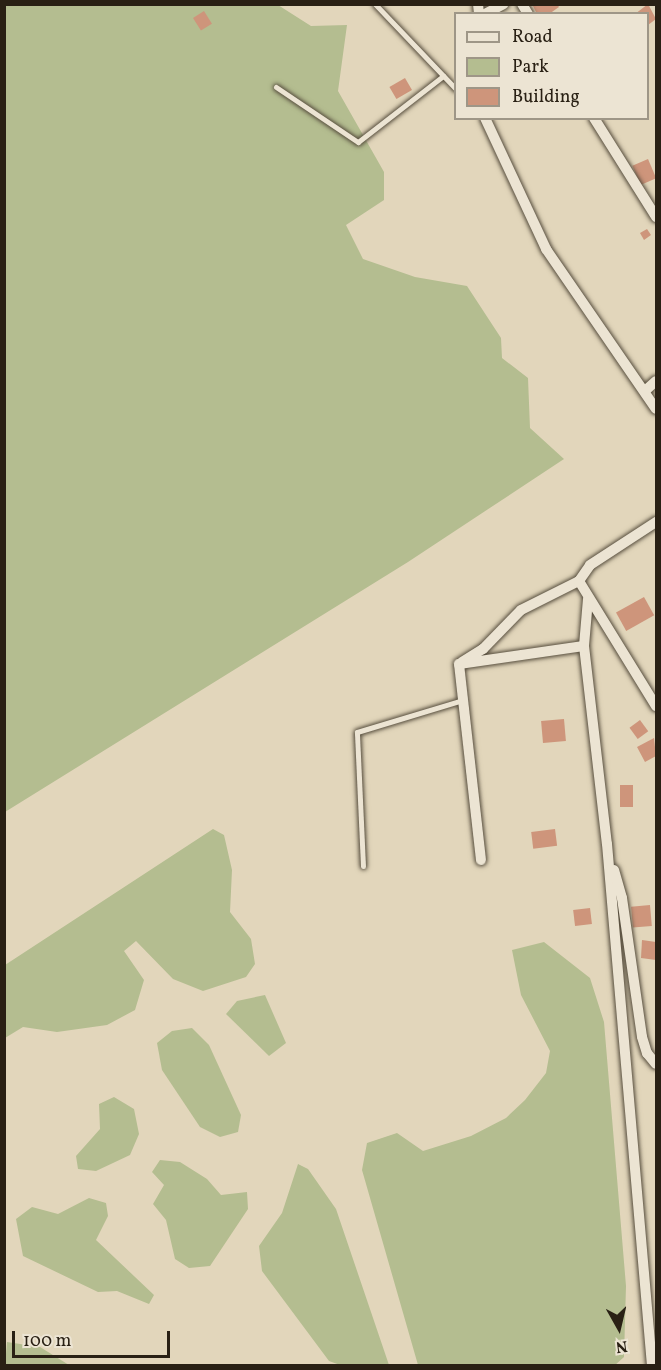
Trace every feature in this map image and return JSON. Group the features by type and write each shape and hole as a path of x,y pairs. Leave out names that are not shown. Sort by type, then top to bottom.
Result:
{"street":[{"path":"489,12 504,4"},
{"path":"486,120 546,249 657,409"},
{"path":"595,120 657,217"},
{"path":"646,390 657,381"},
{"path":"459,664 483,649 521,610 579,581 590,566 657,522"},
{"path":"579,581 657,706"},
{"path":"588,598 584,646 607,844 652,1365"},
{"path":"459,664 584,646"},
{"path":"459,664 481,860"},
{"path":"607,844 622,898 642,1037 647,1053 657,1064"}],"lane":[{"path":"375,4 454,87"},
{"path":"276,87 358,142 443,76"},
{"path":"363,866 357,732 463,700"}],"green space":[{"path":"5,5 278,5 311,26 347,25 338,91 384,172 384,200 346,225 363,259 415,277 467,286 501,338 502,358 528,378 530,428 564,459 408,562 5,812"},
{"path":"213,829 224,835 232,870 230,912 251,939 255,964 246,977 203,991 173,979 136,941 124,951 144,980 135,1010 107,1025 57,1032 23,1027 5,1038 5,965"},
{"path":"544,942 590,978 604,1022 626,1286 624,1357 614,1366 418,1365 362,1170 367,1143 397,1133 423,1151 471,1136 506,1118 525,1100 546,1073 550,1051 521,995 512,950"},
{"path":"265,995 286,1043 269,1056 226,1014 237,1001"},
{"path":"192,1028 209,1045 241,1115 238,1132 220,1137 200,1127 162,1070 157,1043 172,1031"},
{"path":"114,1097 134,1109 139,1134 130,1155 96,1171 78,1169 76,1156 100,1129 99,1104"},
{"path":"160,1160 180,1162 207,1179 221,1195 247,1192 248,1209 210,1266 189,1268 175,1259 166,1220 153,1204 164,1185 152,1172"},
{"path":"298,1164 308,1169 336,1209 389,1365 340,1365 329,1361 262,1271 259,1246 282,1213"},
{"path":"89,1198 106,1203 108,1216 96,1240 154,1295 149,1304 117,1291 98,1292 23,1256 16,1219 32,1207 58,1214"},
{"path":"7,1342 40,1347 69,1365 5,1365"}],"building":[{"path":"532,4 557,4 559,7 552,12 536,12"},
{"path":"648,4 656,19 649,24 649,12 638,12"},
{"path":"204,11 212,24 201,31 193,18"},
{"path":"405,78 412,90 396,99 389,87"},
{"path":"648,159 656,178 641,185 632,166"},
{"path":"647,229 651,235 644,240 640,233"},
{"path":"644,597 654,615 626,631 616,613"},
{"path":"564,719 566,741 543,743 541,721"},
{"path":"640,720 648,731 638,739 629,728"},
{"path":"654,738 656,756 645,762 637,747"},
{"path":"620,785 633,785 633,807 620,807"},
{"path":"555,829 557,846 533,849 531,832"},
{"path":"650,905 652,926 633,928 631,907"},
{"path":"590,908 592,924 575,926 573,910"},
{"path":"642,940 656,942 656,960 641,958"}]}
